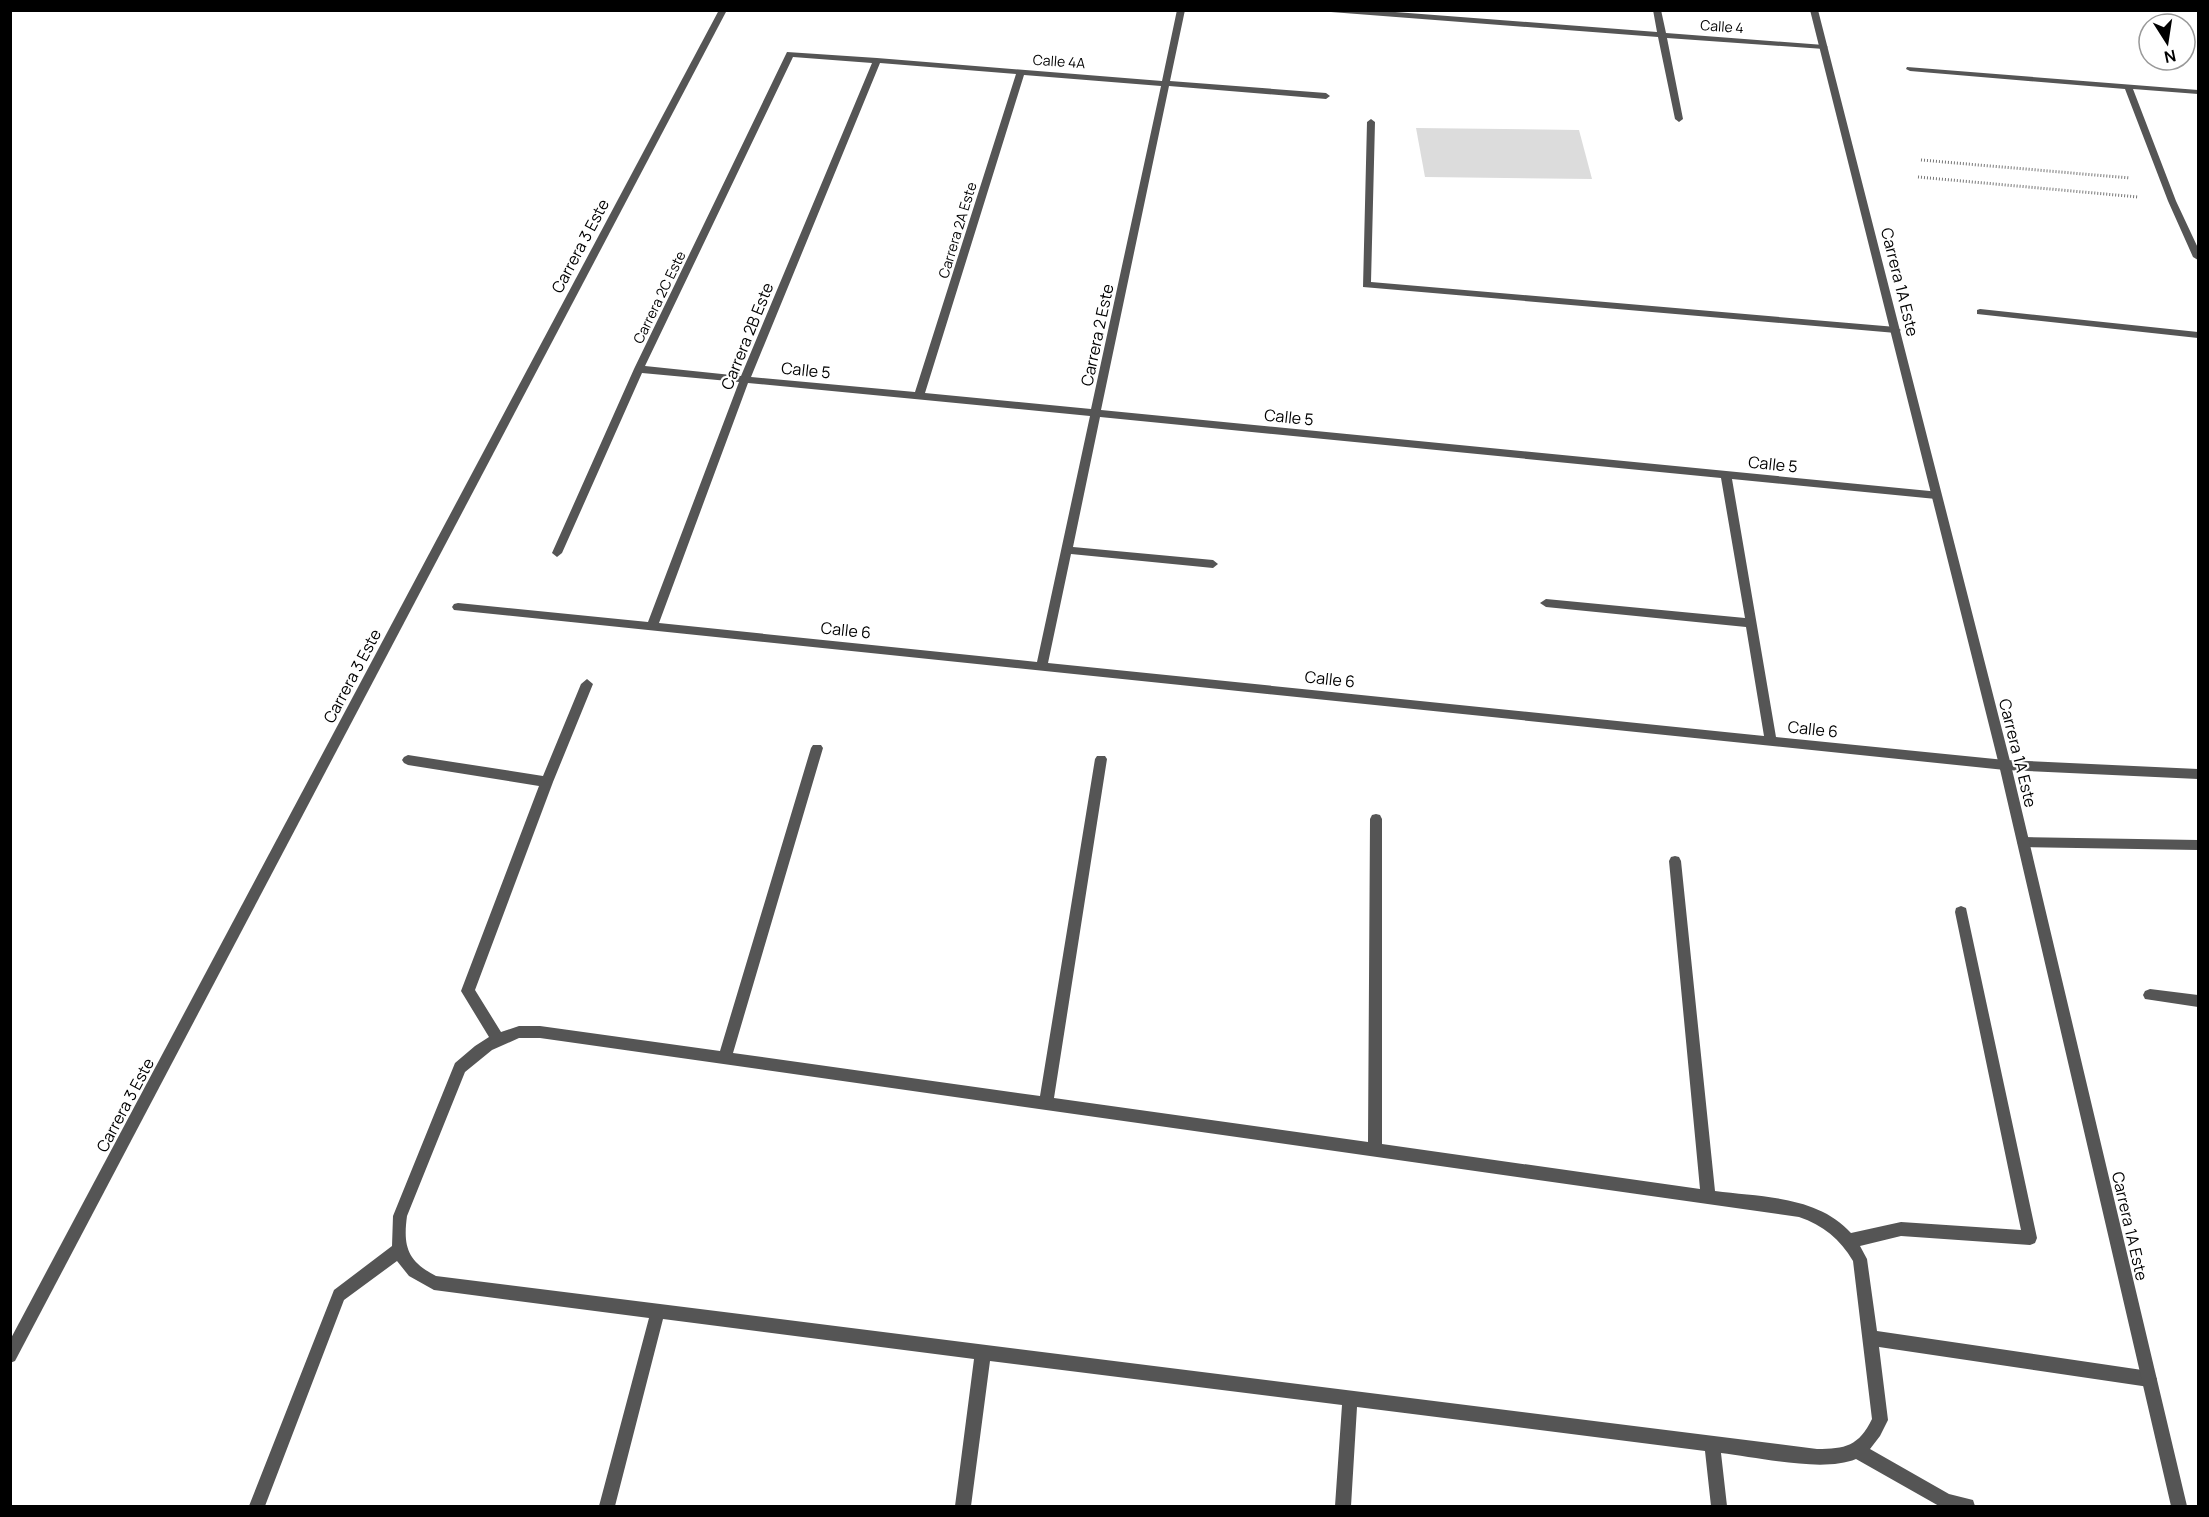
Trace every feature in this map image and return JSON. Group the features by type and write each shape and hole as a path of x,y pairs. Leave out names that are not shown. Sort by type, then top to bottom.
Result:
{"street":[{"name":"Carrera 3 Este","path":"10,1356 723,10"},
{"name":"Carrera 2 Este","path":"1042,666 1181,10"},
{"name":"Calle 4","path":"1331,10 1824,47"},
{"path":"1657,10 1679,119"},
{"name":"Carrera 1A Este","path":"1814,10 2005,765 2179,1506"},
{"name":"Calle 4A","path":"790,54 1326,96"},
{"name":"Carrera 2C Este","path":"557,553 639,369 790,54"},
{"name":"Carrera 2B Este","path":"652,627 745,379 877,60"},
{"path":"1910,69 2199,92"},
{"name":"Carrera 2A Este","path":"919,396 1021,72"},
{"path":"2128,86 2172,201 2199,257"},
{"path":"1371,122 1366,285 1896,330"},
{"path":"1980,312 2199,335"},
{"name":"Calle 5","path":"639,369 1936,495"},
{"path":"1726,475 1771,741"},
{"path":"1067,550 1213,564"},
{"path":"1546,603 1751,623"},
{"name":"Calle 6","path":"458,607 2005,765 2199,774"},
{"path":"497,1038 468,991 547,782 587,684"},
{"path":"725,1058 817,748"},
{"path":"1046,1104 1101,759"},
{"path":"408,760 547,782"},
{"path":"1375,1150 1376,819"},
{"path":"2023,842 2199,846"},
{"path":"1675,861 1708,1197"},
{"path":"1850,1241 1901,1229 2030,1238 1961,912"},
{"path":"2150,995 2199,1001"},
{"path":"519,1032 540,1032 725,1058 1708,1197 1798,1210 1817,1215 1835,1226 1850,1241 1860,1259 1880,1420 1872,1437 1858,1451 1839,1458 1817,1457 434,1283 418,1276 406,1265 399,1250 397,1233 400,1216 460,1068 477,1051 497,1038 519,1032"},
{"path":"257,1506 339,1295 399,1250"},
{"path":"607,1506 658,1311"},
{"path":"1870,1338 2149,1378"},
{"path":"963,1506 983,1352"},
{"path":"1343,1506 1350,1398"},
{"path":"1712,1444 1719,1506"},
{"path":"1858,1451 1947,1502 1967,1506"}],"path":[{"path":"1921,160 2164,180"},
{"path":"1918,177 2172,201"}],"shaded area":[{"path":"1416,128 1579,130 1592,179 1425,177"}]}
